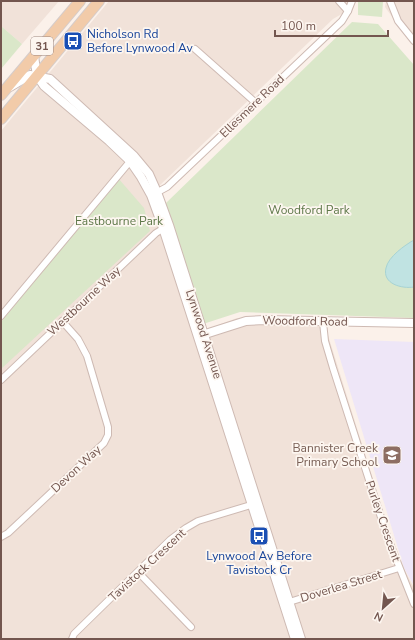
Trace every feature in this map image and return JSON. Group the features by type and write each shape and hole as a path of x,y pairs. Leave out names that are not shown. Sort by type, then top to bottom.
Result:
{"main road":[{"name":"31","path":"3,93 80,1"},
{"name":"31","path":"1,119 99,1"}],"street":[{"path":"338,1 348,11"},
{"name":"Ellesmere Road","path":"154,194 167,187 342,21 352,1"},
{"path":"390,1 398,21 414,40"},
{"path":"195,50 256,103"},
{"path":"3,93 30,75 37,76 34,56"},
{"name":"Lynwood Avenue","path":"37,76 50,79 149,174 154,194 166,226 255,504 286,603 295,639"},
{"path":"1,316 132,158"},
{"name":"Westbourne Way","path":"1,380 156,233 166,226"},
{"name":"Woodford Road","path":"201,335 246,322 264,320 414,323"},
{"name":"Devon Way","path":"1,537 104,443 108,435 108,427 87,356 78,339 62,321"},
{"name":"Purley Crescent","path":"323,322 325,341 333,368 387,536 414,604"},
{"name":"Tavistock Crescent","path":"72,639 74,634 170,540 186,528 198,521 255,504"},
{"name":"Doverlea Street","path":"286,603 399,568"},
{"path":"138,572 191,627"},
{"name":"Lynwood Avenue","path":"286,603 301,639"}],"shaded area":[{"path":"1,1 59,1 22,44 1,26"},
{"path":"109,1 349,1 354,7 333,19 158,187 170,215 205,330 237,318 322,316 396,553 414,588 414,639 1,639 1,131"},
{"path":"386,1 414,1 414,47 385,7"},
{"name":"Bannister Creek Primary School","path":"334,339 414,342 414,586 404,568"}],"green space":[{"path":"358,1 383,1 382,17 358,15"},
{"name":"Woodford Park","path":"352,22 378,24 414,65 414,318 240,312 203,324 190,291 166,203"},
{"path":"1,26 22,44 1,69"},
{"name":"Eastbourne Park","path":"118,178 144,208 150,231 1,369 1,322"}],"water":[{"path":"414,240 414,287 399,286 390,282 387,278 387,264 397,252"}],"place":[{"name":"Nicholson Rd Before Lynwood Av","path":"73,41"},
{"name":"Bannister Creek Primary School","path":"392,455"},
{"name":"Lynwood Av Before Tavistock Cr","path":"259,536"}]}
